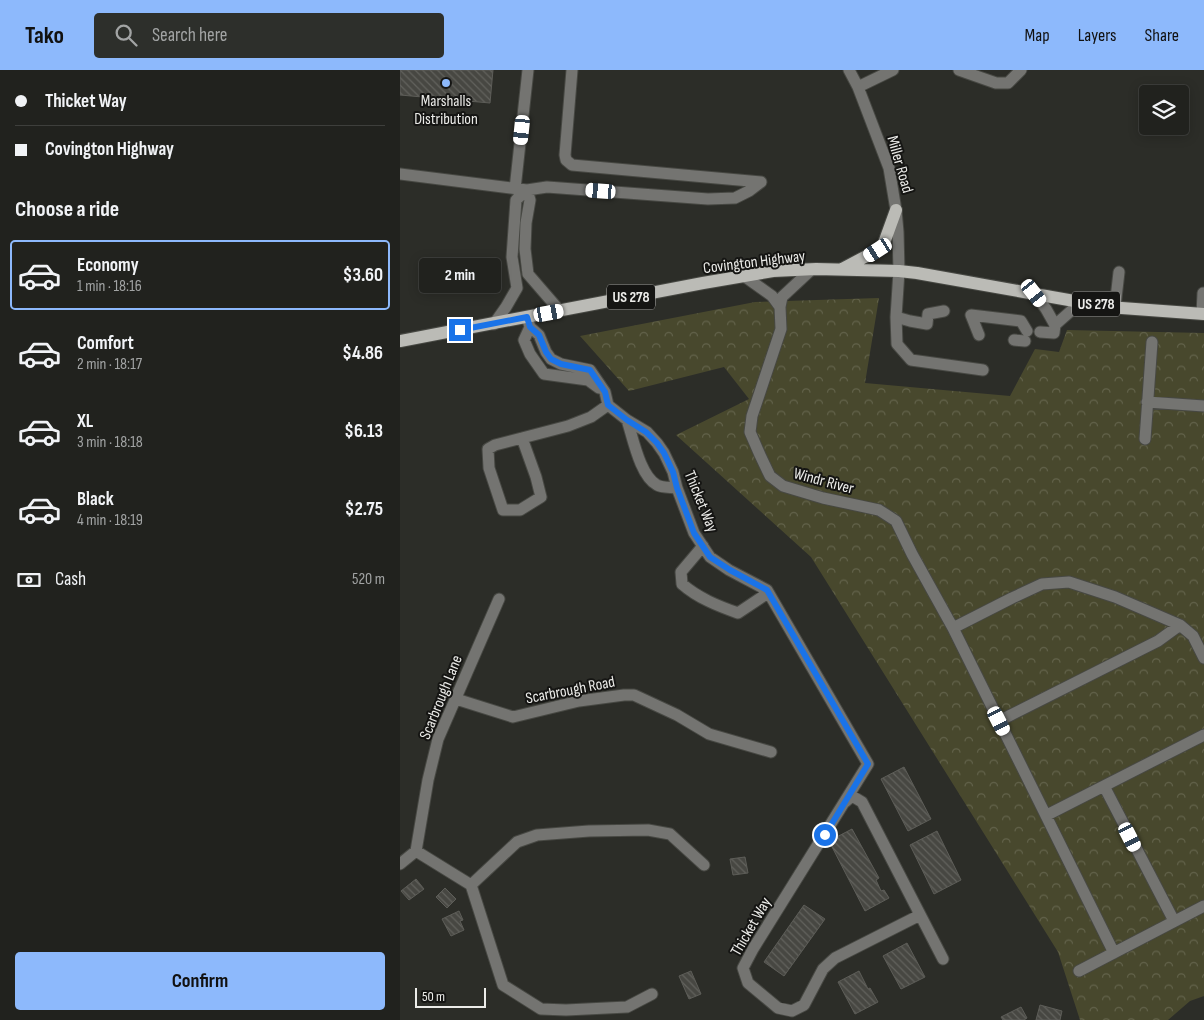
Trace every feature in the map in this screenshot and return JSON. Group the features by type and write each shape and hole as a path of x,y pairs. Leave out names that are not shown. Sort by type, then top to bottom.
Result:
{"main road":[{"path":"841,270 878,250 884,243 896,210"},
{"name":"Covington Highway","path":"400,341 494,324 528,322 560,311 773,271 899,271 1115,307 1203,314"}],"street":[{"path":"494,324 517,288 512,257 516,200 521,190 528,70"},
{"path":"400,174 521,190 547,186 708,199 735,198 762,182 572,164 566,160 565,154 572,70"},
{"name":"Miller Road","path":"849,70 858,87 888,168 896,210 899,271 896,317 897,344 911,360 923,357 983,370"},
{"path":"858,87 893,70"},
{"path":"958,70 996,83 1008,83 1021,70"},
{"path":"521,190 530,200 526,223 525,249 528,274 560,311"},
{"path":"780,307 782,297 811,270"},
{"path":"1115,307 1119,272"},
{"path":"744,276 772,296 780,307"},
{"path":"1034,293 1055,325 1054,333 1040,332"},
{"path":"1203,294 1203,314"},
{"path":"1055,325 1081,302"},
{"name":"Windr River","path":"780,307 781,329 752,416 750,432 770,476 783,486 824,498 879,510 896,521 953,628 1114,953"},
{"path":"896,317 927,324 928,314 944,311"},
{"path":"979,335 971,315 1021,321 1022,337"},
{"path":"522,438 541,497 520,510 503,510 489,468 488,449 496,445 522,438 568,426 591,417 608,405 605,392 588,380 544,374 530,354 524,340 528,322"},
{"path":"1145,439 1152,342"},
{"path":"1147,402 1204,406"},
{"name":"Thicket Way","path":"608,405 646,432 664,453 673,472 694,533 710,557 767,590 868,764 753,949 743,968 748,984 778,1008 792,1012 804,1006 823,969 835,958 920,915"},
{"path":"627,420 641,464 650,480 658,486 677,488"},
{"name":"Thicket Way","path":"703,546 680,572 682,584 690,592 717,606 738,613 768,593"},
{"path":"953,628 1042,584 1069,582 1115,597 1180,625 1193,636 1204,658"},
{"name":"Scarbrough Lane","path":"416,851 428,780 438,739 499,599"},
{"path":"999,721 1158,640 1180,625"},
{"name":"Scarbrough Road","path":"456,699 513,717 579,700 634,695 678,714 709,734 770,752"},
{"path":"1047,815 1204,736"},
{"path":"1104,786 1174,921"},
{"path":"845,802 852,796 862,802 943,959"},
{"path":"471,885 517,842 536,835 589,831 648,830 670,834 704,865"},
{"path":"400,864 416,851 471,885 503,984 541,1009 566,1010 627,1007 652,994"},
{"path":"1079,971 1204,906"}],"green space":[{"path":"879,298 865,383 1010,396 1035,349 1059,352 1067,330 1204,333 1204,996 1190,1001 1168,1020 1080,1020 1058,952 811,557 676,435 749,399 724,367 629,391 580,336 755,302"}],"building":[{"name":"Marshalls Distribution","path":"400,70 493,70 490,103 400,95"},
{"path":"904,767 931,819 908,831 881,779"},
{"path":"852,829 879,878 876,880 881,891 884,890 889,898 865,911 829,841"},
{"path":"937,831 961,880 934,894 910,845"},
{"path":"745,857 748,873 733,875 730,859"},
{"path":"416,879 424,889 409,900 401,891"},
{"path":"445,888 456,899 447,908 436,897"},
{"path":"804,905 825,919 784,976 764,962"},
{"path":"459,911 463,920 460,921 464,930 451,936 442,919"},
{"path":"907,943 925,977 901,989 883,956"},
{"path":"691,971 701,994 689,999 679,976"},
{"path":"859,971 868,989 870,988 878,1002 855,1014 838,982"},
{"path":"1040,1005 1062,1011 1060,1020 1036,1020"},
{"path":"1021,1007 1027,1018 1024,1020 1003,1020 1001,1017"}],"place":[{"name":"Marshalls Distribution","path":"446,83"}],"route":[{"path":"460,330 527,317 530,327 539,335 551,359 561,364 590,370 605,392 608,405 646,432 664,453 673,472 694,533 710,557 767,590 868,764 825,835"}]}
